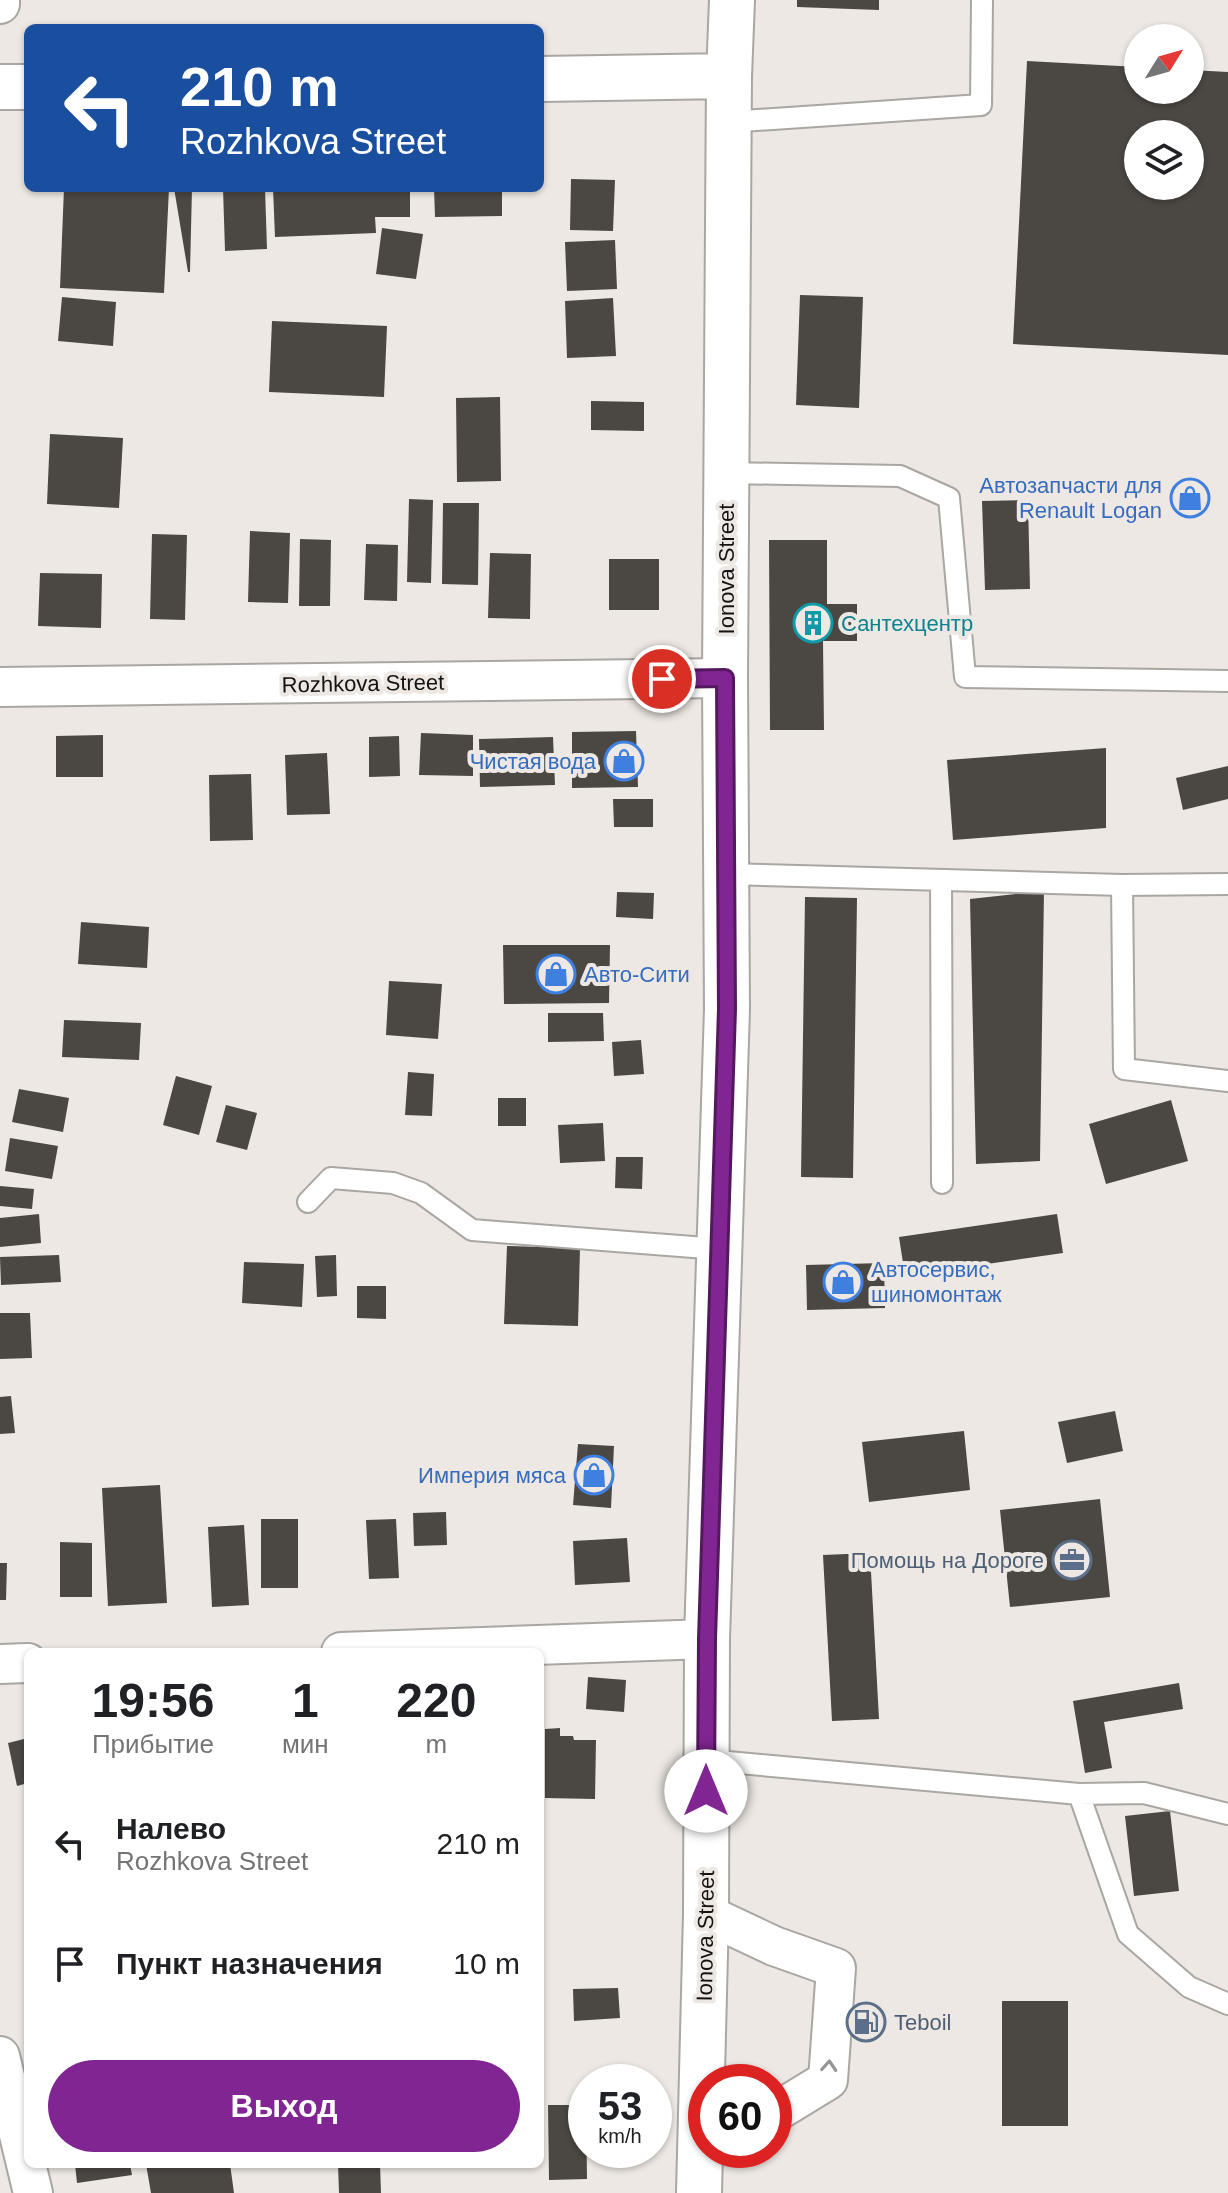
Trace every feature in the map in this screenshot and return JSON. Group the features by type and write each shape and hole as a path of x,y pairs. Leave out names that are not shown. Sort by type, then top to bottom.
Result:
{"main road":[{"name":"Ionova Street","path":"704,2064 707,1639 727,1009 725,678 728,122 732,0"},
{"path":"544,79 729,76"},
{"path":"0,87 24,87"}],"street":[{"name":"Rozhkova Street","path":"0,687 725,678"},
{"path":"454,1648 707,1639"},
{"path":"0,1664 24,1663"},
{"path":"706,1914 774,1946 836,1968 828,2080 792,2102"},
{"path":"0,2056 8,2124 33,2193"}],"lane":[{"path":"728,122 981,105 982,0"},
{"path":"727,473 900,476 949,498 965,677 1228,681"},
{"path":"726,874 1122,885 1228,884"},
{"path":"941,880 942,1183"},
{"path":"1122,885 1124,1069 1228,1081"},
{"path":"308,1202 331,1178 393,1183 421,1193 472,1230 719,1249"},
{"path":"706,1760 1079,1794 1144,1793 1228,1814"},
{"path":"1079,1794 1128,1934 1189,1987 1228,2004"}],"building":[{"path":"797,0 879,0 879,10 797,7"},
{"path":"1027,61 1124,66 1124,104 1204,104 1204,71 1228,72 1228,355 1013,344"},
{"path":"571,179 615,180 613,231 570,230"},
{"path":"64,192 169,192 164,293 60,288"},
{"path":"175,192 192,192 188,272"},
{"path":"223,192 265,192 267,249 225,251"},
{"path":"273,192 410,192 410,217 375,217 376,233 275,237"},
{"path":"434,192 502,192 502,216 435,217"},
{"path":"382,228 423,234 416,279 376,274"},
{"path":"615,240 617,289 567,291 565,242"},
{"path":"800,295 863,297 859,408 796,405"},
{"path":"62,297 116,302 113,346 58,341"},
{"path":"613,298 616,356 567,358 565,301"},
{"path":"272,321 387,326 384,397 269,392"},
{"path":"500,397 501,481 457,482 456,398"},
{"path":"591,401 644,402 644,431 591,430"},
{"path":"50,434 123,438 119,508 47,504"},
{"path":"409,499 433,500 431,583 407,582"},
{"path":"1028,500 1030,589 985,590 982,501"},
{"path":"443,503 479,503 478,585 442,584"},
{"path":"250,531 290,533 288,603 248,602"},
{"path":"152,534 187,535 185,620 150,619"},
{"path":"300,539 331,540 330,606 299,606"},
{"name":"Сантехцентр","path":"769,540 827,540 827,604 857,604 857,641 823,641 824,730 770,730"},
{"path":"366,544 398,545 397,601 364,600"},
{"path":"490,553 531,554 530,619 488,618"},
{"path":"609,559 659,559 659,610 609,610"},
{"path":"40,573 102,574 101,628 38,626"},
{"path":"636,731 638,787 572,788 572,732"},
{"path":"421,733 473,735 473,776 419,775"},
{"path":"103,735 103,777 56,777 56,736"},
{"path":"399,736 400,776 369,777 369,737"},
{"path":"553,737 555,785 480,787 479,739"},
{"path":"1106,748 1106,828 953,840 947,760"},
{"path":"327,753 330,814 287,815 285,755"},
{"path":"1228,766 1228,799 1183,810 1176,778"},
{"path":"251,774 253,840 210,841 209,775"},
{"path":"613,799 653,799 653,827 614,827"},
{"path":"1044,891 1040,1161 976,1164 970,899"},
{"path":"617,892 654,893 653,919 616,917"},
{"path":"805,897 857,898 853,1178 801,1177"},
{"path":"81,922 149,927 147,968 78,964"},
{"name":"Авто-Сити","path":"503,945 610,945 609,1003 504,1004"},
{"path":"389,981 442,984 438,1039 386,1035"},
{"path":"548,1013 603,1013 604,1041 548,1042"},
{"path":"64,1020 141,1023 139,1060 62,1057"},
{"path":"641,1040 644,1074 614,1076 612,1042"},
{"path":"408,1072 434,1074 432,1116 405,1115"},
{"path":"176,1076 212,1086 199,1135 163,1125"},
{"path":"19,1089 69,1098 63,1132 12,1122"},
{"path":"498,1098 526,1098 526,1126 498,1126"},
{"path":"1171,1100 1188,1161 1106,1184 1089,1124"},
{"path":"226,1105 257,1113 247,1150 216,1142"},
{"path":"603,1123 605,1161 560,1163 558,1125"},
{"path":"10,1138 58,1146 52,1179 5,1171"},
{"path":"616,1157 643,1157 642,1189 615,1188"},
{"path":"0,1186 34,1189 32,1209 0,1206"},
{"path":"39,1214 41,1243 0,1247 0,1218"},
{"path":"1057,1214 1063,1253 905,1276 899,1237"},
{"path":"507,1246 580,1248 578,1326 504,1324"},
{"path":"59,1255 61,1282 1,1285 0,1257"},
{"path":"336,1255 337,1296 317,1297 315,1256"},
{"path":"244,1262 304,1264 302,1307 242,1303"},
{"path":"884,1263 885,1308 807,1310 806,1265"},
{"path":"357,1286 386,1286 386,1319 357,1318"},
{"path":"0,1313 30,1313 32,1358 0,1359"},
{"path":"11,1396 15,1433 0,1434 0,1397"},
{"path":"1115,1411 1123,1451 1067,1463 1058,1422"},
{"path":"964,1431 970,1490 869,1502 862,1442"},
{"name":"Империя мяса","path":"578,1444 614,1446 611,1508 573,1505"},
{"path":"160,1485 167,1603 108,1606 102,1488"},
{"path":"1100,1499 1110,1597 1010,1607 1000,1510"},
{"path":"446,1512 447,1545 414,1546 413,1513"},
{"path":"261,1519 298,1519 298,1588 261,1588"},
{"path":"396,1519 399,1578 369,1579 366,1520"},
{"path":"244,1525 249,1605 212,1607 208,1527"},
{"path":"627,1538 630,1582 575,1585 573,1541"},
{"path":"60,1542 92,1543 92,1597 60,1597"},
{"path":"870,1553 879,1719 832,1721 823,1555"},
{"path":"0,1563 7,1563 6,1600 0,1600"},
{"path":"588,1677 626,1680 624,1712 586,1709"},
{"path":"1179,1683 1183,1709 1104,1722 1112,1768 1085,1773 1073,1701"},
{"path":"560,1728 560,1736 573,1736 574,1740 596,1740 595,1799 545,1798 545,1729"},
{"path":"24,1739 24,1784 17,1786 8,1743"},
{"path":"1170,1811 1179,1891 1134,1896 1125,1816"},
{"path":"618,1988 620,2018 574,2021 573,1989"},
{"path":"1002,2001 1068,2001 1068,2126 1002,2126"},
{"path":"548,2105 568,2105 568,2168 587,2168 587,2179 549,2180"},
{"path":"75,2168 131,2168 132,2175 77,2183"},
{"path":"147,2168 231,2168 234,2193 151,2193"},
{"path":"338,2168 380,2168 381,2193 339,2193"}],"place":[{"name":"Автозапчасти для Renault Logan","path":"1190,498"},
{"name":"Сантехцентр","path":"813,623"},
{"name":"Чистая вода","path":"624,761"},
{"name":"Авто-Сити","path":"556,974"},
{"name":"Автосервис, шиномонтаж","path":"843,1282"},
{"name":"Империя мяса","path":"594,1475"},
{"name":"Помощь на Дороге","path":"1072,1560"},
{"name":"Teboil","path":"866,2022"}],"route":[{"path":"662,679 725,678 727,1009 707,1639 706,1791"}]}
